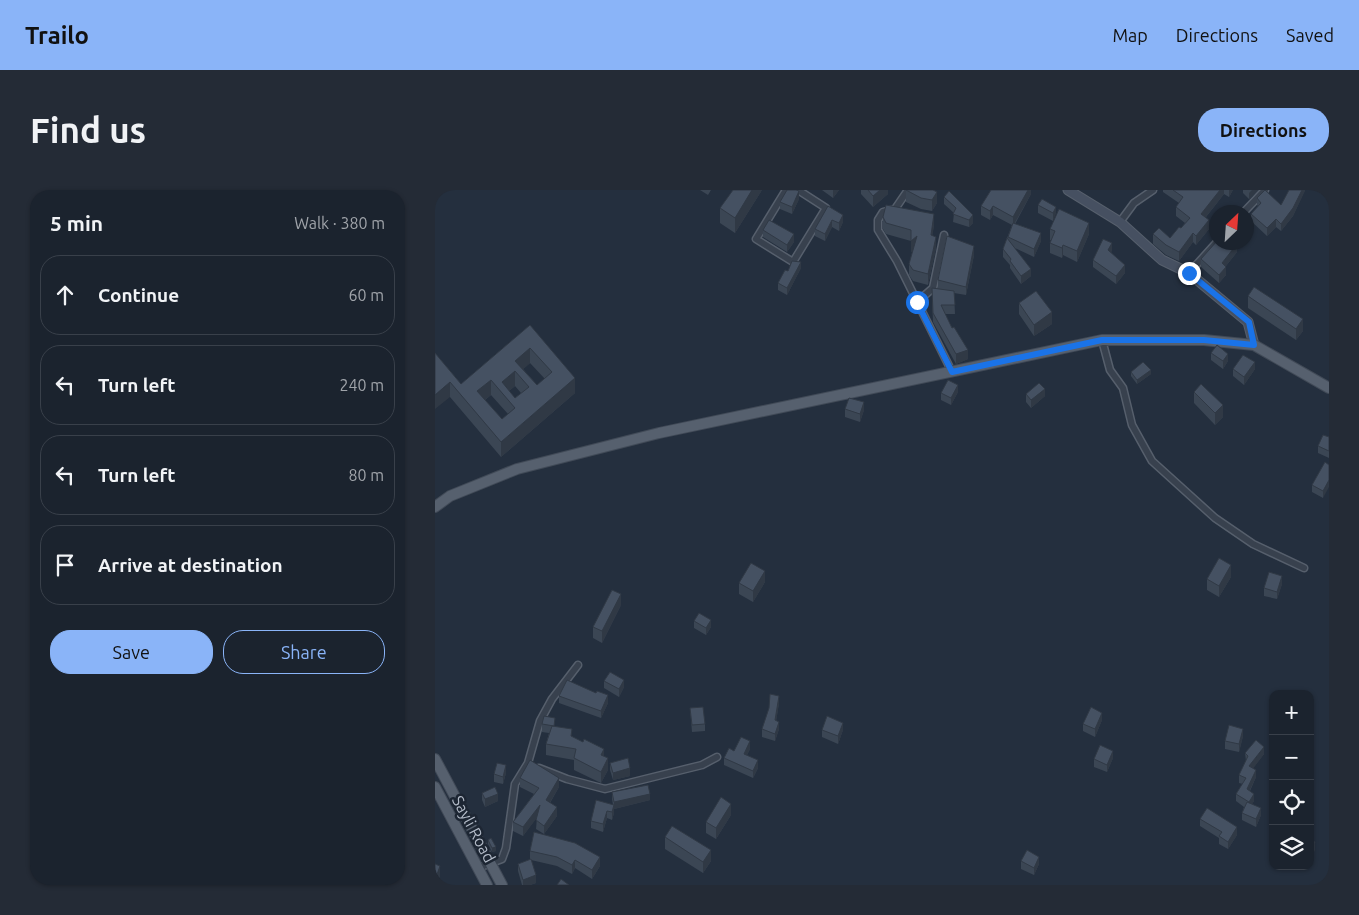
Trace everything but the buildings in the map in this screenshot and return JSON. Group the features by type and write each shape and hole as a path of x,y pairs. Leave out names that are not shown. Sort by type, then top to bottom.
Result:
{"main road":[{"path":"1068,190 1120,222 1162,260 1189,273 1249,322 1254,345"},
{"path":"435,507 450,496 517,469 659,433 1102,340 1204,340 1254,345 1329,388"},
{"path":"435,759 502,885"},
{"name":"Sayli Road","path":"435,788 485,884"}],"street":[{"path":"786,190 756,239 793,262 826,208 798,190"},
{"path":"908,190 895,209 883,212 879,220 878,230 897,261 952,372"},
{"path":"1120,222 1134,203 1153,190"},
{"path":"1251,205 1265,190"},
{"path":"917,302 933,288 943,235"},
{"path":"1189,273 1210,250"},
{"path":"1102,340 1110,370 1123,388 1132,425 1152,461 1223,524 1253,544 1304,568"},
{"path":"478,868 502,859 506,848 515,784 529,763 540,721 553,699 578,665"},
{"path":"529,763 567,779 605,789 701,765 717,757"}],"route":[{"path":"917,302 944,352 952,372 1102,340 1204,340 1254,345 1249,322 1189,273"}]}
